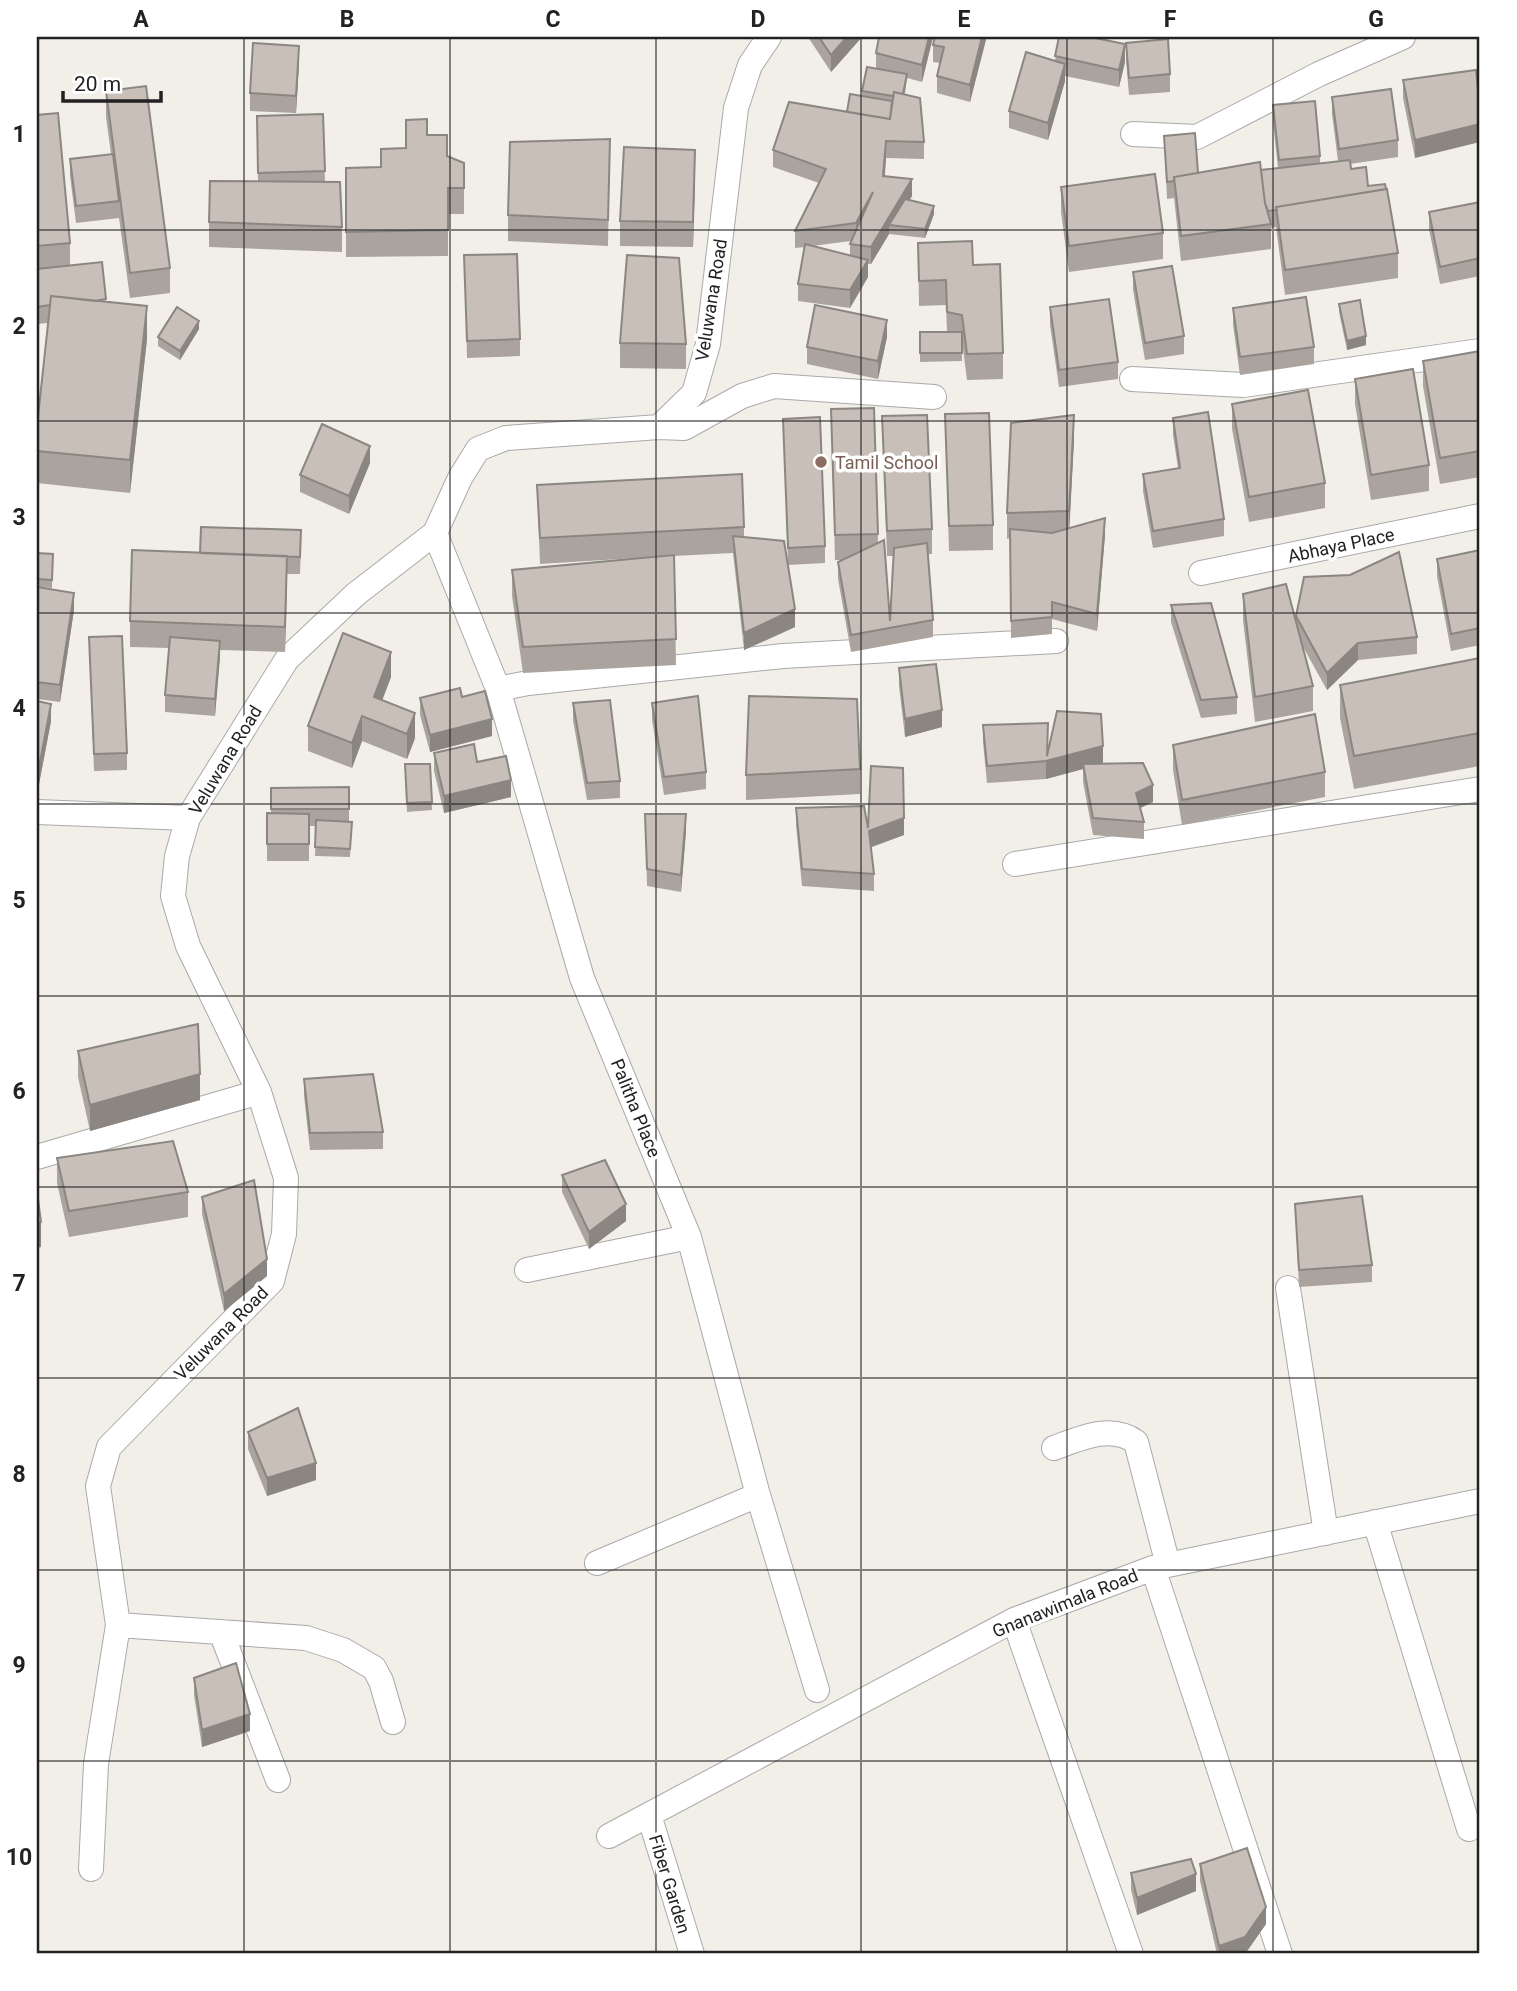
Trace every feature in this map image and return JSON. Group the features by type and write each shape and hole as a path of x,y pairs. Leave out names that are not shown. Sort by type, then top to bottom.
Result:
{"street":[{"name":"Veluwana Road","path":"91,1870 96,1764 118,1625 97,1486 109,1447 272,1281 285,1234 286,1178 259,1092 188,946 173,896 177,856 188,818 287,659 356,594 435,533 460,478 478,449 506,438 659,427 694,393 708,344 736,108 750,65 769,37"},
{"path":"1133,134 1196,137 1319,74 1404,37"},
{"path":"1132,379 1243,385 1480,351"},
{"path":"659,427 684,428 742,396 774,386 934,397"},
{"name":"Abhaya Place","path":"1201,573 1480,516"},
{"name":"Palitha Place","path":"435,533 498,689 582,978 689,1237 758,1495 817,1690"},
{"path":"498,689 527,683 783,656 1056,641"},
{"path":"1015,864 1480,789"},
{"path":"37,813 188,818"},
{"path":"37,1157 259,1092"},
{"path":"527,1270 689,1237"},
{"path":"1288,1288 1326,1533"},
{"path":"1054,1448 1090,1435 1124,1433 1136,1442 1161,1567 1280,1954"},
{"path":"597,1563 758,1495"},
{"name":"Gnanawimala Road","path":"609,1836 1014,1620 1161,1567 1480,1501"},
{"path":"1375,1522 1469,1829"},
{"path":"1014,1620 1131,1954"},
{"path":"118,1625 306,1638 343,1650 374,1668 381,1681 393,1722"},
{"path":"221,1632 278,1780"},
{"name":"Fiber Garden","path":"649,1815 692,1954"}],"building":[{"path":"819,37 847,37 831,55"},
{"path":"879,37 929,37 922,65 876,53"},
{"path":"935,37 982,37 970,85 937,76 944,47 933,45"},
{"path":"1059,37 1090,37 1125,44 1119,70 1055,56"},
{"path":"1168,39 1170,74 1129,78 1126,43"},
{"path":"253,43 299,46 296,96 250,93"},
{"path":"1026,52 1065,64 1048,123 1009,111"},
{"path":"867,67 907,74 903,94 894,92 893,96 862,91"},
{"path":"1476,70 1480,124 1415,140 1403,80"},
{"path":"146,86 170,268 130,273 106,91"},
{"path":"1391,89 1398,140 1339,149 1332,97"},
{"path":"894,92 920,98 924,142 886,141 883,176 912,179 871,247 850,244 873,192 856,223 795,231 826,169 773,150 789,102 890,119"},
{"path":"850,94 892,101 890,119 847,112"},
{"path":"1315,101 1320,156 1279,160 1273,105"},
{"path":"58,113 70,243 37,246 37,115"},
{"path":"323,114 325,171 258,173 257,116"},
{"path":"427,119 427,135 447,135 447,156 464,163 464,188 448,188 448,230 346,232 346,168 381,167 381,149 406,148 406,120"},
{"path":"1195,133 1198,173 1174,177 1174,181 1167,182 1164,136"},
{"path":"610,139 608,220 508,215 510,142"},
{"path":"624,147 695,150 693,222 620,221"},
{"path":"113,154 119,201 76,206 70,159"},
{"path":"1350,160 1351,169 1366,167 1368,186 1385,184 1386,189 1276,207 1277,210 1268,211 1261,170"},
{"path":"1260,162 1265,203 1271,224 1181,236 1174,177"},
{"path":"1155,174 1163,233 1069,246 1061,187"},
{"path":"210,181 340,182 342,227 209,222"},
{"path":"1387,189 1398,253 1285,270 1276,207"},
{"path":"905,199 934,206 925,229 889,225"},
{"path":"1480,202 1480,258 1440,267 1429,212"},
{"path":"972,241 973,265 1000,264 1003,353 967,354 962,315 947,312 946,280 919,281 918,243"},
{"path":"805,244 868,260 850,290 798,284"},
{"path":"517,254 520,339 467,341 464,255"},
{"path":"627,255 679,258 686,344 620,343"},
{"path":"102,262 106,299 95,301 51,296 50,305 37,307 37,269"},
{"path":"1172,266 1184,336 1145,343 1133,272"},
{"path":"51,296 147,306 130,460 37,451 37,426"},
{"path":"1306,297 1314,347 1240,357 1233,308"},
{"path":"1109,299 1118,362 1059,370 1050,307"},
{"path":"1360,300 1366,336 1347,341 1339,304"},
{"path":"815,305 887,320 878,361 807,347"},
{"path":"177,307 199,321 180,351 158,337"},
{"path":"920,332 962,332 962,353 920,353"},
{"path":"1480,351 1480,451 1440,458 1423,361"},
{"path":"1413,369 1429,465 1371,475 1355,379"},
{"path":"1308,390 1325,483 1249,497 1232,404"},
{"path":"874,408 878,534 835,535 831,409"},
{"path":"1208,412 1224,519 1153,531 1143,474 1180,468 1173,418"},
{"path":"989,413 993,525 949,526 945,414"},
{"path":"927,415 932,529 887,531 882,416"},
{"path":"1074,415 1069,511 1007,513 1011,423"},
{"path":"820,417 825,546 788,548 783,419"},
{"path":"322,424 370,446 349,496 300,475"},
{"path":"742,474 744,527 540,538 537,485"},
{"path":"1105,518 1097,614 1052,602 1052,617 1011,621 1010,529 1052,533"},
{"path":"201,527 301,530 300,557 200,553"},
{"path":"733,536 784,541 795,609 744,633"},
{"path":"884,540 890,621 894,548 927,543 933,620 851,635 838,562"},
{"path":"132,550 287,556 285,627 130,621"},
{"path":"1480,550 1480,628 1451,634 1437,559"},
{"path":"1399,552 1417,637 1358,643 1327,673 1296,616 1304,577 1350,575"},
{"path":"37,553 53,554 52,580 37,579"},
{"path":"674,555 676,639 523,647 512,570"},
{"path":"1286,584 1313,686 1255,697 1243,594"},
{"path":"37,587 74,593 60,685 37,682"},
{"path":"1211,603 1237,697 1201,700 1171,605"},
{"path":"343,633 391,652 374,697 415,713 407,734 362,716 352,743 308,726"},
{"path":"122,636 127,753 94,754 89,637"},
{"path":"170,637 220,641 215,699 165,695"},
{"path":"1480,658 1480,733 1354,756 1340,685"},
{"path":"936,664 942,710 905,719 899,668"},
{"path":"460,688 462,697 485,691 492,719 430,735 420,698"},
{"path":"698,696 706,772 664,777 652,703"},
{"path":"749,696 857,699 860,769 746,775"},
{"path":"610,700 620,781 587,783 573,703"},
{"path":"37,701 51,704 39,767 37,767"},
{"path":"1057,711 1101,714 1103,746 1046,761 987,766 983,725 1048,723 1047,756"},
{"path":"1315,714 1325,772 1182,800 1173,745"},
{"path":"474,744 477,762 506,756 511,780 444,796 434,753"},
{"path":"1143,763 1153,785 1136,793 1144,822 1093,818 1083,764"},
{"path":"405,764 430,764 432,802 407,803"},
{"path":"871,766 903,768 904,818 869,831 874,874 802,869 796,808 864,806 868,828"},
{"path":"349,787 349,809 271,809 271,788"},
{"path":"267,813 309,814 309,844 267,844"},
{"path":"645,814 686,814 681,875 647,869"},
{"path":"316,820 352,822 350,849 315,847"},
{"path":"198,1024 200,1074 90,1105 78,1051"},
{"path":"373,1074 383,1132 310,1133 304,1079"},
{"path":"173,1141 188,1192 69,1211 57,1158"},
{"path":"605,1160 626,1204 589,1232 562,1175"},
{"path":"254,1180 267,1259 224,1294 202,1197"},
{"path":"37,1192 41,1222 37,1223"},
{"path":"1362,1196 1372,1265 1299,1270 1295,1204"},
{"path":"298,1408 316,1463 267,1478 248,1432"},
{"path":"236,1663 250,1714 202,1730 194,1678"},
{"path":"1247,1848 1266,1907 1245,1937 1219,1946 1200,1864"},
{"path":"1191,1859 1196,1874 1137,1898 1131,1873"}],"place":[{"name":"Tamil School","path":"821,462"}]}
